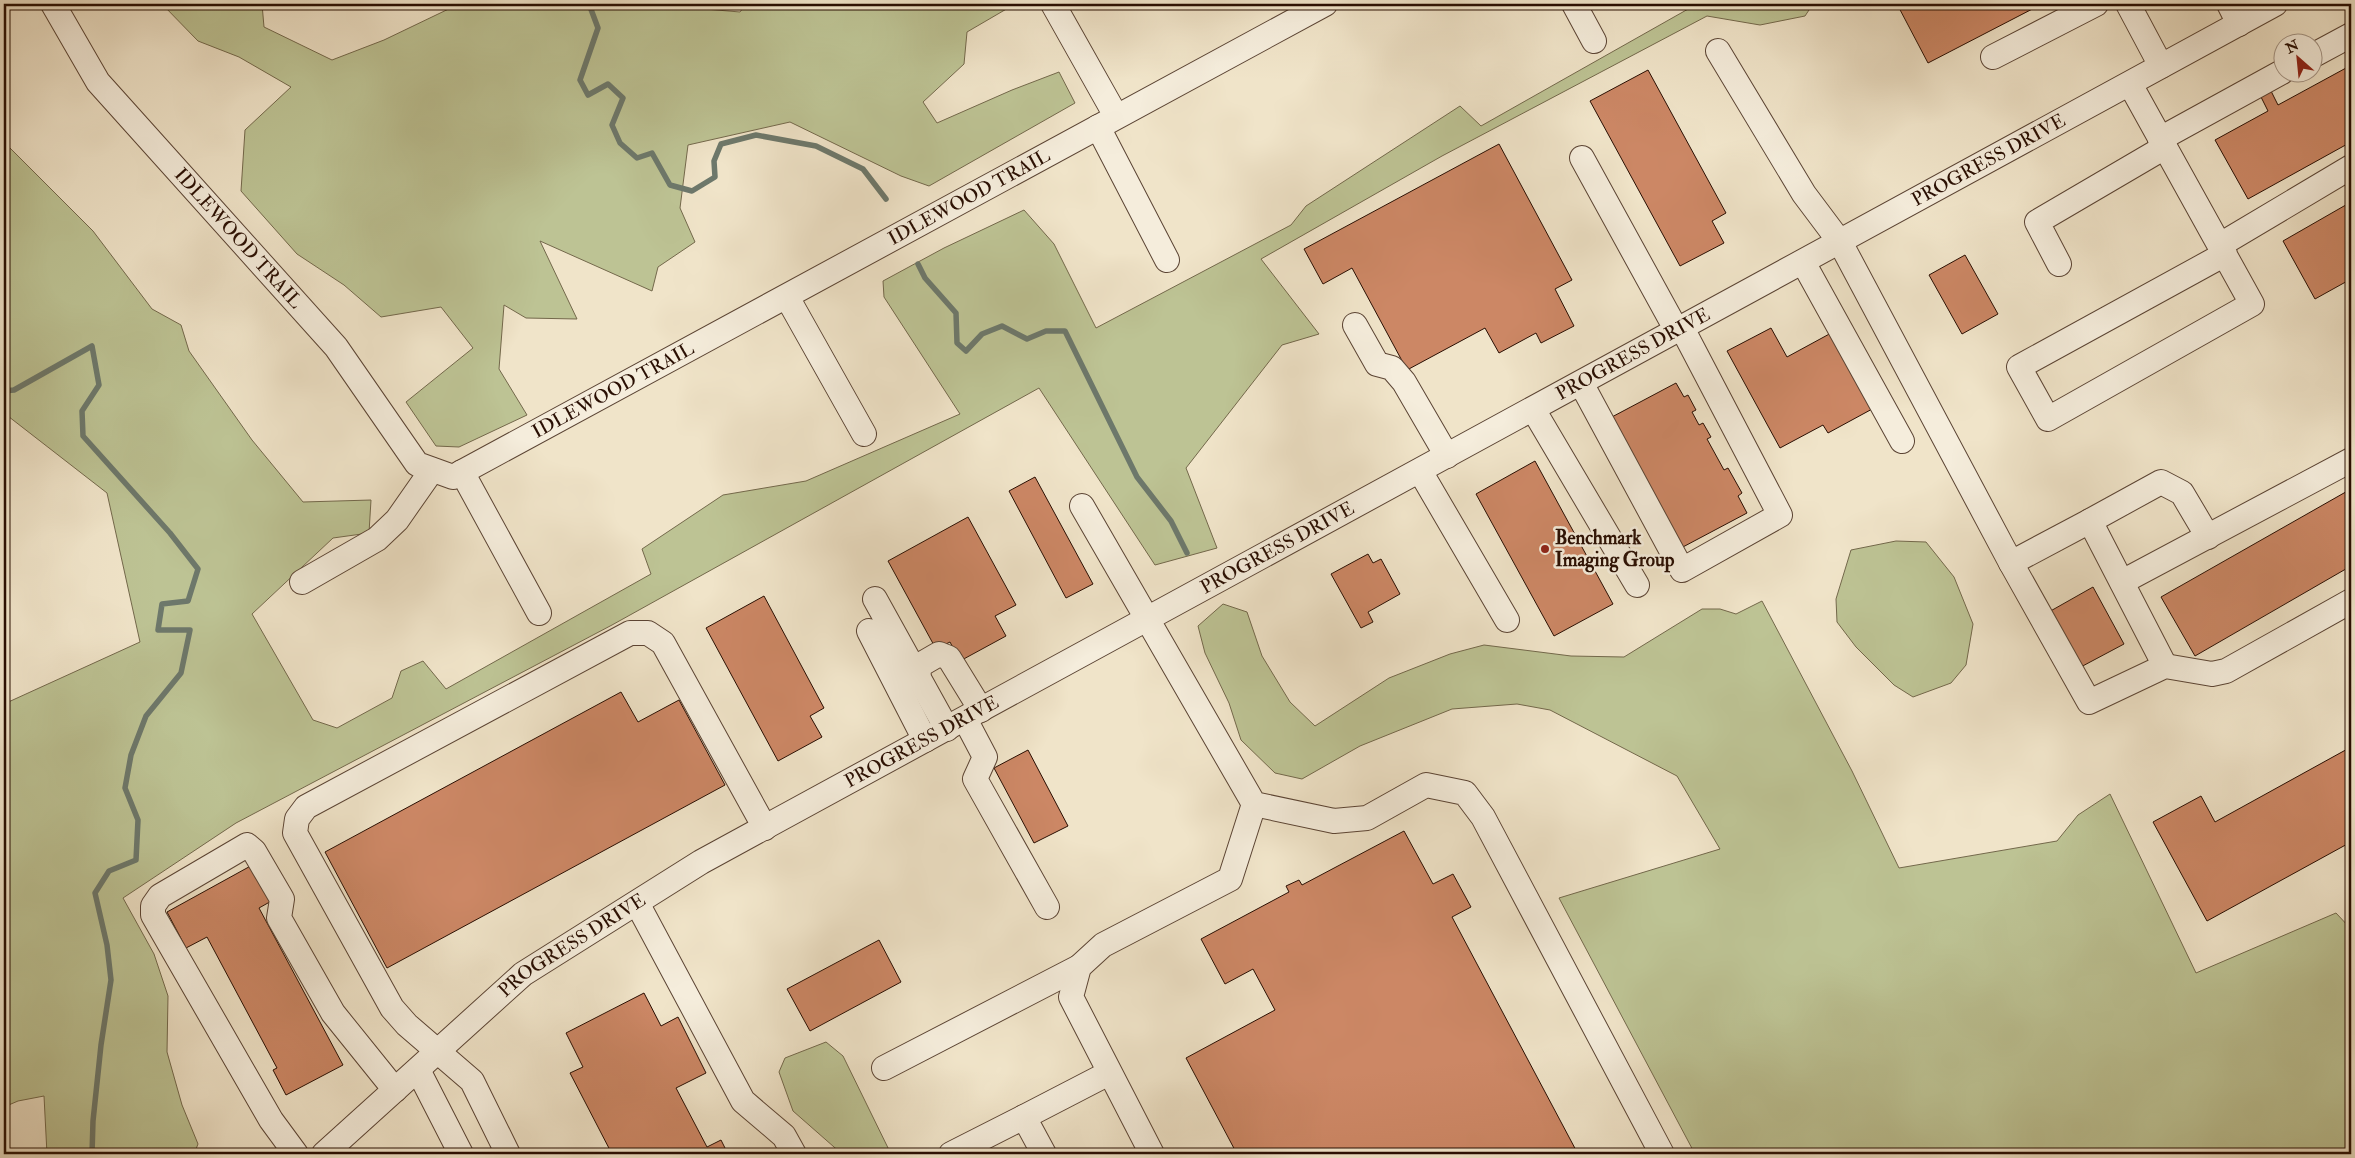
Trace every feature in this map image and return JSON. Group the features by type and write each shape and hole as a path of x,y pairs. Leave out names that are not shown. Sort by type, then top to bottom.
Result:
{"street":[{"name":"IDLEWOOD TRAIL","path":"53,4 98,82 336,347 417,464 453,477 1325,4"},
{"path":"1053,4 1167,260"},
{"path":"1574,4 1594,41"},
{"path":"1993,57 2096,4"},
{"path":"2128,4 2161,66"},
{"name":"PROGRESS DRIVE","path":"324,1154 523,974 701,862 2130,84 2250,10"},
{"path":"2322,51 2351,35"},
{"path":"1718,51 1804,194 1840,242 2089,702 2165,666 2212,674 2226,671 2351,601"},
{"path":"2059,264 2037,222 2163,143 2272,78"},
{"path":"2130,84 2163,143 2222,250 2252,304 2048,419 2019,367 2222,250 2351,167"},
{"path":"1581,383 1682,570 1780,515 1680,329 1582,158"},
{"path":"1804,262 1902,441"},
{"path":"786,297 864,434"},
{"path":"1355,325 1377,364 1392,368 1404,382 1447,456"},
{"path":"1533,409 1637,585"},
{"path":"2122,582 2351,460"},
{"path":"302,582 377,539 398,520 432,470"},
{"path":"1420,471 1507,620"},
{"path":"462,472 539,613"},
{"path":"2012,562 2161,482 2182,493 2208,537"},
{"path":"884,1068 1078,967 1103,946 1230,879 1254,804 1082,506"},
{"path":"2090,520 2165,666"},
{"path":"875,599 918,676 964,719"},
{"path":"869,631 925,740"},
{"path":"508,1154 472,1081 407,1025 392,1008 295,833 297,819 306,807 630,633 648,633 664,643 765,828"},
{"path":"918,676 920,666 939,654 949,658 964,719 985,757 975,779 1047,907"},
{"path":"1254,804 1334,821 1367,818 1426,785 1465,793 1483,817 1662,1154"},
{"path":"296,1154 270,1120 152,914 153,906 160,896 247,846 254,851 282,899 279,918 333,1013 395,1090"},
{"path":"637,902 743,1100 784,1136 794,1154"},
{"path":"1078,967 1071,997 1152,1154"},
{"path":"418,1070 461,1154"},
{"path":"951,1154 1109,1073"},
{"path":"1024,1117 1044,1154"}],"green space":[{"path":"162,4 262,4 264,27 332,60 384,40 459,4 695,4 705,9 740,12 746,4 1015,4 967,32 964,64 923,102 937,123 1012,90 1059,72 1075,103 929,186 901,176 790,122 688,145 680,208 695,242 658,267 652,291 540,241 577,319 526,318 504,305 499,369 527,415 459,447 436,446 406,402 473,348 441,307 381,317 344,285 297,254 241,191 245,130 291,87 239,57 198,41"},
{"path":"1697,4 1813,4 1805,16 1760,25 1707,16 1442,156 1261,259 1319,334 1282,345 1186,468 1217,548 1155,565 1039,388 612,625 236,823 123,898 154,954 168,996 167,1052 182,1105 198,1144 194,1154 47,1154 44,1096 18,1101 4,1107 4,704 140,642 107,493 4,413 4,142 93,231 152,309 181,325 189,351 252,440 303,502 371,500 369,533 333,538 252,614 313,720 337,728 392,698 401,671 423,661 446,689 651,574 642,549 723,495 806,481 960,414 884,297 883,281 944,248 1024,210 1054,244 1096,328 1291,225 1306,206 1460,106 1481,126"},
{"path":"1896,541 1926,542 1954,577 1973,624 1966,665 1951,683 1913,697 1894,685 1856,647 1837,622 1836,599 1851,550"},
{"path":"1762,601 1852,771 1899,868 2057,841 2078,815 2110,794 2196,973 2336,913 2351,929 2351,1154 1695,1154 1559,898 1720,849 1677,776 1550,710 1517,704 1452,709 1360,746 1302,779 1275,773 1241,740 1229,703 1205,653 1198,626 1223,604 1247,612 1262,656 1290,702 1315,726 1389,678 1450,654 1484,645 1571,656 1624,657 1702,609 1720,609 1736,614"},
{"path":"826,1042 843,1056 891,1154 842,1154 793,1111 779,1072 785,1058"}],"building":[{"path":"1897,4 2042,4 1928,63"},
{"path":"2346,68 2351,77 2351,142 2248,199 2215,140 2268,111 2261,97 2271,91 2278,105"},
{"path":"1648,70 1726,213 1712,221 1724,243 1680,266 1590,101"},
{"path":"1499,144 1572,280 1555,289 1574,326 1541,343 1536,333 1499,353 1485,328 1407,370 1352,268 1323,284 1304,249"},
{"path":"2351,202 2351,279 2315,299 2283,241"},
{"path":"1965,255 1998,314 1962,334 1929,275"},
{"path":"1771,328 1787,357 1833,332 1874,408 1828,433 1823,425 1780,448 1727,351"},
{"path":"1676,383 1684,397 1688,395 1696,410 1692,412 1699,425 1703,423 1711,437 1707,439 1724,470 1728,468 1742,493 1738,496 1747,513 1681,548 1610,418"},
{"name":"Benchmark Imaging Group","path":"1535,461 1613,604 1554,636 1476,494"},
{"path":"1035,477 1093,584 1066,598 1009,491"},
{"path":"2351,489 2351,566 2195,656 2161,597"},
{"path":"968,517 1016,605 995,616 1006,636 960,661 950,642 936,649 888,561"},
{"path":"1368,554 1373,563 1381,559 1400,594 1368,612 1373,622 1361,628 1331,574"},
{"path":"2093,587 2124,644 2077,669 2047,613"},
{"path":"764,596 824,708 810,716 822,737 778,761 706,628"},
{"path":"621,692 638,722 679,700 725,785 387,968 325,852"},
{"path":"2351,747 2351,842 2207,921 2153,822 2201,796 2215,822"},
{"path":"1028,750 1068,826 1034,843 994,768"},
{"path":"1404,831 1433,884 1453,874 1471,907 1452,917 1578,1154 1237,1154 1186,1058 1275,1010 1253,969 1225,984 1201,939 1289,892 1286,886 1299,880 1302,885"},
{"path":"256,863 275,899 259,908 343,1065 286,1095 273,1070 277,1068 207,937 186,948 167,912"},
{"path":"879,940 901,982 810,1031 787,989"},
{"path":"644,993 661,1026 678,1017 706,1073 676,1088 707,1147 721,1140 728,1154 612,1154 570,1073 583,1067 566,1033"}],"waterway":[{"path":"589,4 598,28 580,80 588,95 608,84 623,98 612,125 620,143 637,158 652,153 670,185 692,191 715,177 714,161 721,144 756,135 816,146 863,169 886,199"},
{"path":"918,264 925,278 956,313 957,343 966,351 982,334 1002,326 1027,339 1046,331 1065,331 1137,477 1171,521 1187,553"},
{"path":"4,391 14,390 92,346 99,385 82,411 83,436 170,533 198,569 188,601 162,604 158,630 190,630 181,673 146,716 131,755 125,788 138,820 136,860 109,871 95,893 107,945 111,980 101,1045 93,1121 92,1154"}],"place":[{"name":"Benchmark Imaging Group","path":"1545,549"}]}
